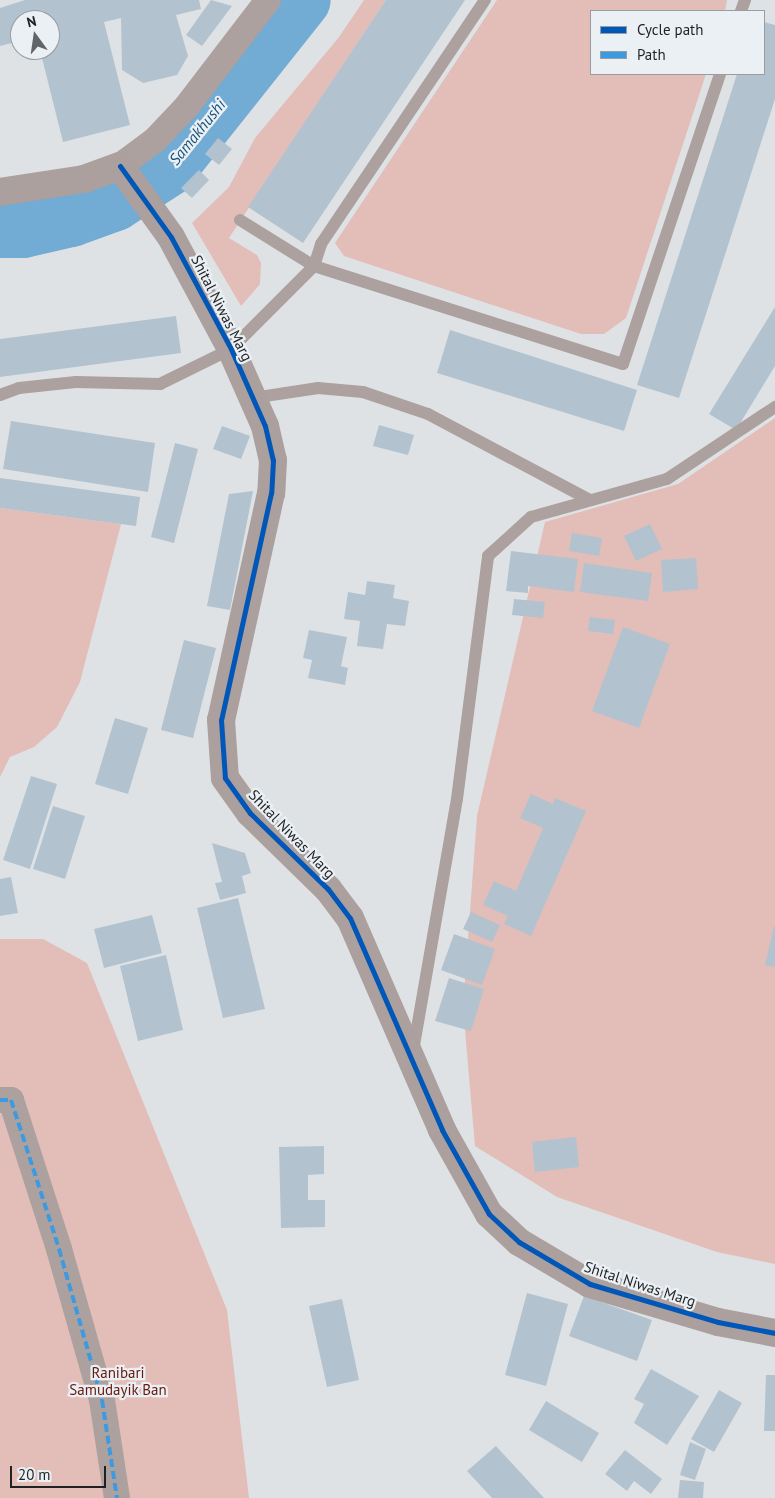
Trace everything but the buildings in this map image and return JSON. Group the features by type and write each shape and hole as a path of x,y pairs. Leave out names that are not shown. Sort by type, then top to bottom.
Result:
{"street":[{"path":"0,192 125,173 187,106 268,0"},
{"name":"Shital Niwas Marg","path":"125,173 171,237 231,349 252,398 273,460 271,493 222,720 224,778 250,813 328,889 350,918 411,1061 464,1176 489,1214 519,1242 590,1284 718,1322 775,1333"},
{"path":"0,1100 11,1100 59,1249 102,1400 117,1498"}],"lane":[{"path":"0,395 19,388 76,382 160,384 231,349 314,266 321,244 485,0"},
{"path":"240,220 314,266 623,364 720,75"},
{"path":"252,398 318,388 363,392 428,414 590,500"},
{"path":"411,1061 457,799 488,556 530,517 667,479 775,407"}],"green space":[{"path":"364,0 386,0 229,238 257,255 261,263 260,284 241,306 192,223 229,187 255,138 339,37"},
{"path":"497,0 727,0 725,10 590,10 590,75 706,75 626,318 604,334 581,334 344,256 335,243"},
{"path":"775,418 775,1264 717,1252 557,1197 475,1146 463,1007 477,816 545,522 678,484"},
{"path":"0,508 121,524 80,682 57,727 34,747 10,757 0,777"},
{"name":"Ranibari Samudayik Ban","path":"0,939 43,939 87,963 227,1310 249,1498 0,1498"}],"waterway":[{"name":"Samakhushi","path":"0,229 23,229 71,218 115,202 169,167 302,0"}],"marked path":[{"path":"0,1100 11,1100 59,1249 102,1400 117,1498"}],"cycle path":[{"path":"120,166 171,237 231,349 265,426 273,460 271,493 221,720 225,778 250,813 328,889 350,918 442,1130 489,1214 519,1242 590,1284 718,1322 775,1333"}]}
